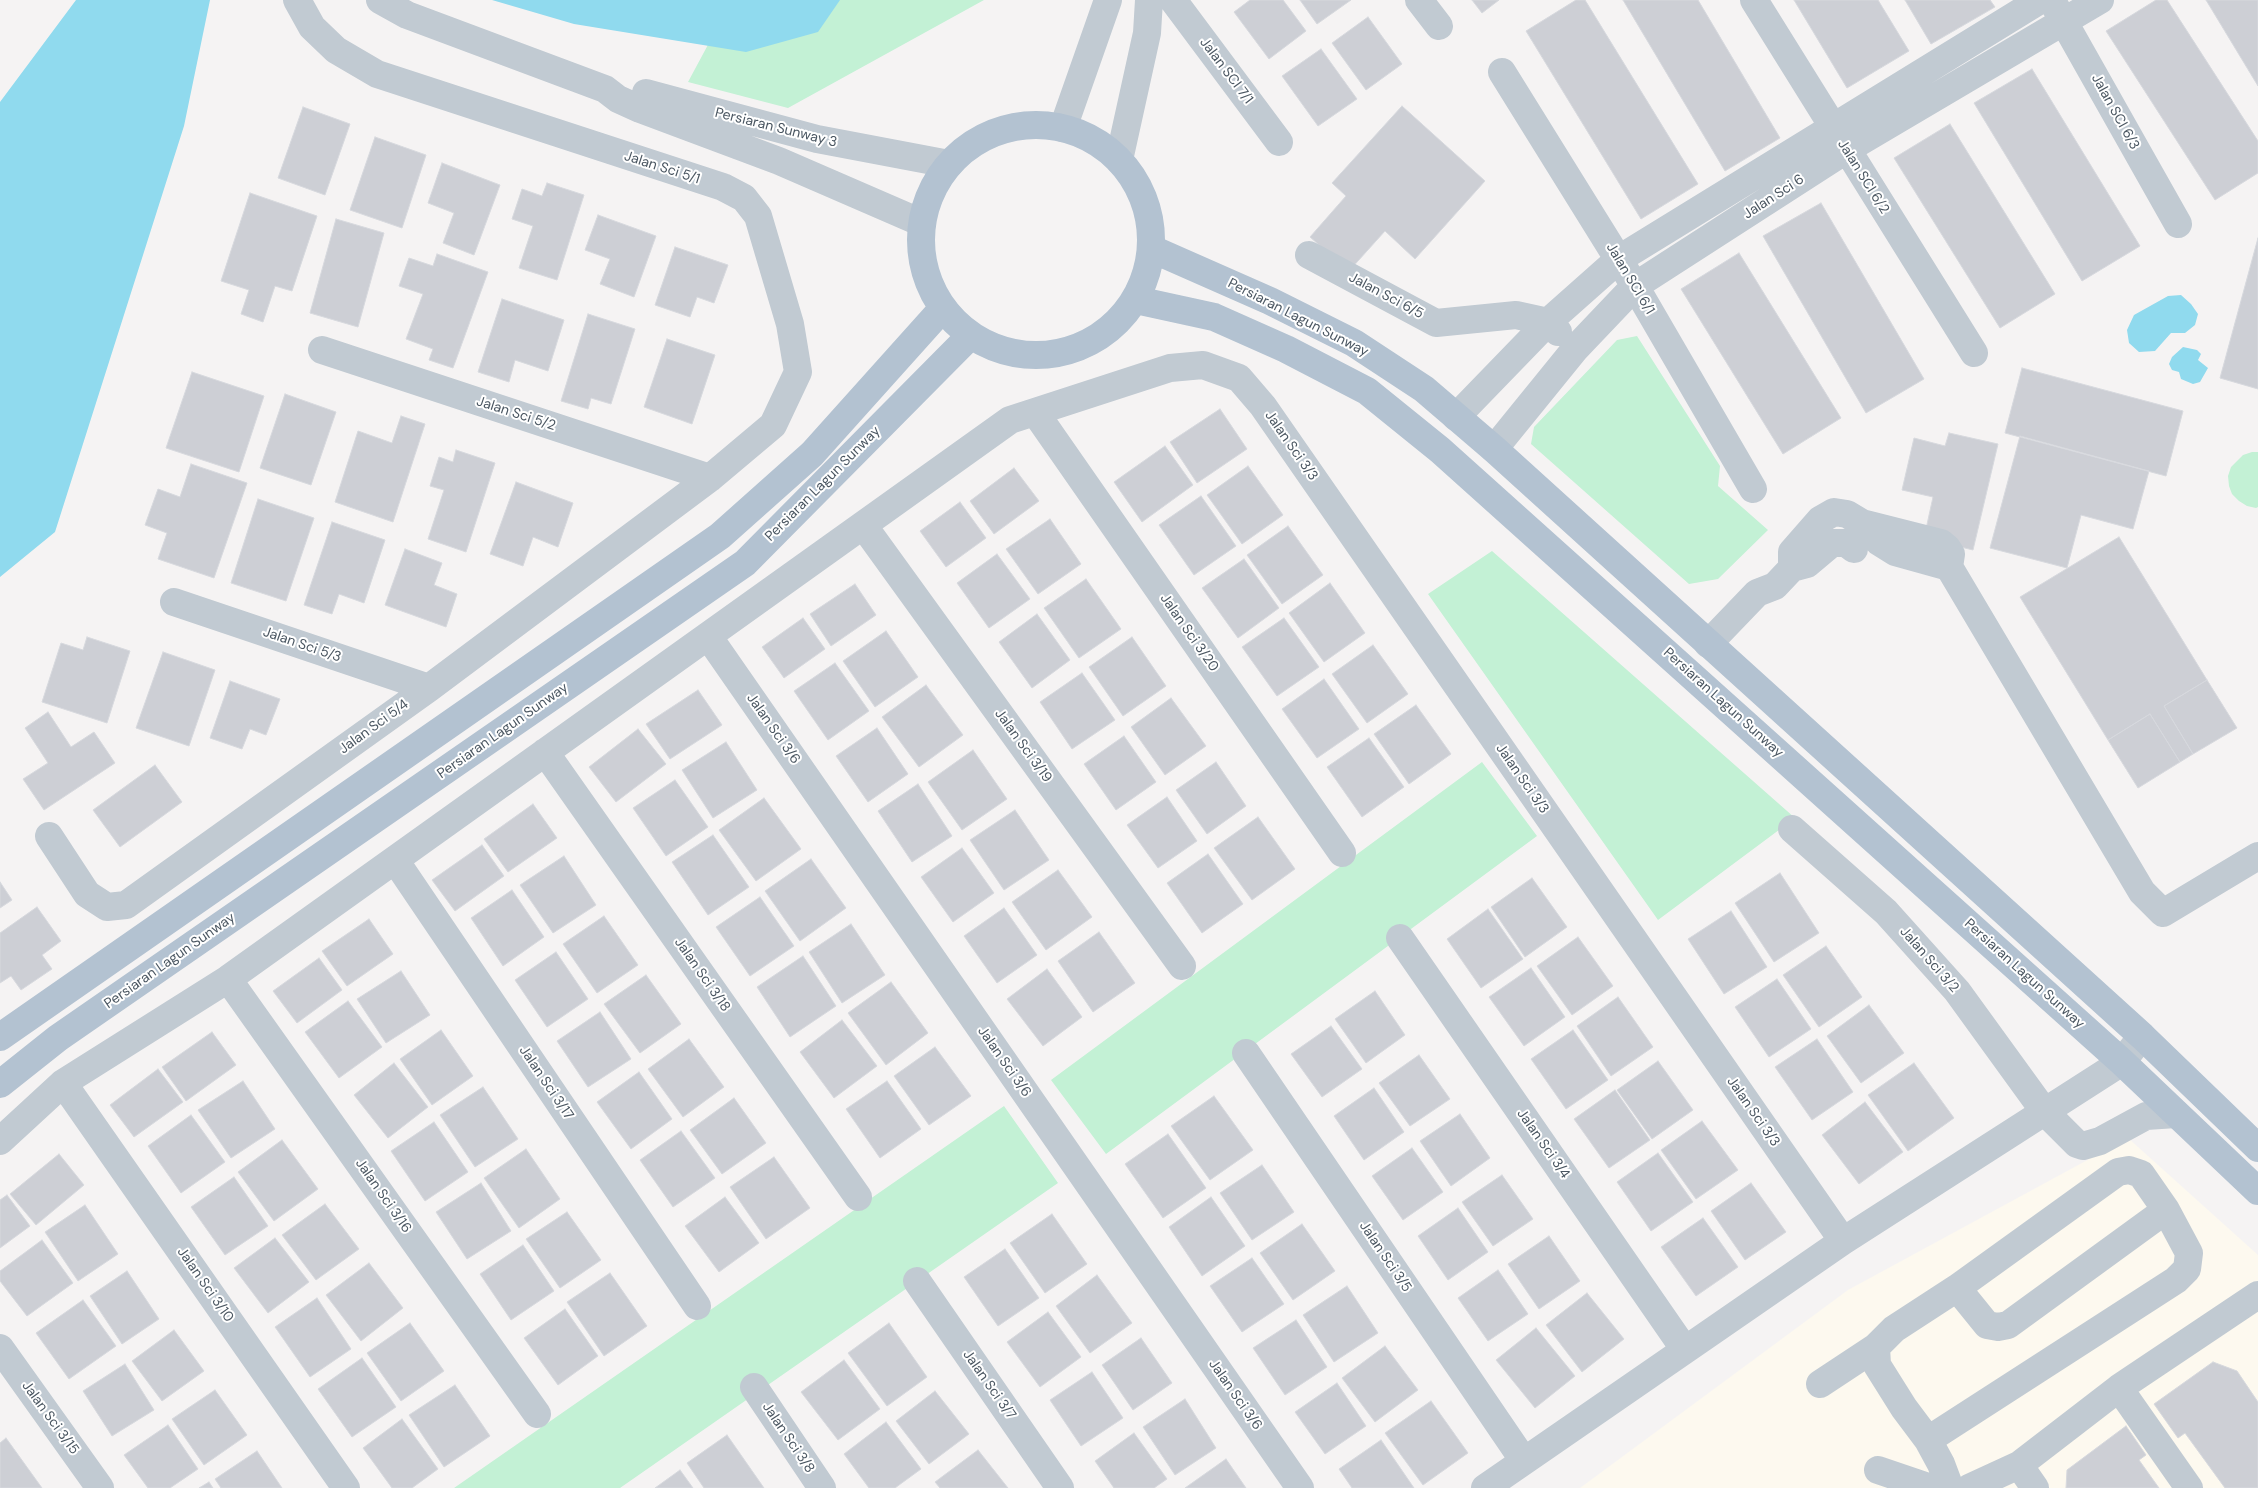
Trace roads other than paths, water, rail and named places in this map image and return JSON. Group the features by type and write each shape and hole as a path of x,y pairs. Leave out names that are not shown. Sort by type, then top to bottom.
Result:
{"main road":[{"path":"1031,125 1063,128 1093,140 1119,160 1138,186 1150,217 1152,249 1147,275 1136,300 1112,329 1079,348 1042,356 1005,351 970,335 943,308 926,274 921,253 922,223 930,192 948,164 972,144 1000,130 1031,125"},
{"name":"Persiaran Lagun Sunway","path":"1152,249 1270,300 1354,343 1424,389 1494,449 2142,1036 2258,1148"},
{"name":"Persiaran Lagun Sunway","path":"1136,300 1214,317 1286,349 1367,391 1440,450 2122,1062 2258,1191"},
{"path":"0,1037 720,536 812,454 943,308"},
{"name":"Persiaran Lagun Sunway","path":"0,1084 58,1038 744,563 970,335"},
{"path":"544,659 566,687"}],"street":[{"name":"Jalan Sci 5/1","path":"297,0 312,27 336,50 377,74 723,188 744,198 758,216 790,324 798,372 773,425 710,478"},
{"name":"Persiaran Sunway 3","path":"380,0 408,15 605,89 618,99 640,109 779,161 922,223"},
{"path":"1063,128 1108,0"},
{"path":"1119,160 1147,33 1149,0"},
{"name":"Jalan SCI 7/1","path":"1173,0 1279,142"},
{"path":"1420,0 1439,26"},
{"name":"Jalan SCI 6/2","path":"1754,0 1974,353"},
{"name":"Jalan Sci 6","path":"1456,417 1548,322 1619,259 2040,0"},
{"name":"Jalan Sci 6","path":"1494,449 1576,348 1636,286 2058,10 2100,0"},
{"name":"Jalan SCI 6/3","path":"2058,10 2178,224"},
{"name":"Jalan SCI 6/1","path":"1502,72 1636,286 1752,489"},
{"name":"Persiaran Sunway 3","path":"605,89 628,89 817,139 948,164"},
{"path":"808,175 817,139"},
{"name":"Jalan Sci 6/5","path":"1309,255 1436,323 1516,315 1548,322"},
{"path":"1548,322 1576,348"},
{"name":"Jalan Sci 5/2","path":"322,350 710,478"},
{"name":"Jalan Sci 3/3","path":"0,1141 63,1083 228,979 1010,420 1170,368 1203,365 1239,378 1263,406 1843,1241"},
{"name":"Jalan Sci 3/20","path":"1035,412 1342,854"},
{"name":"Jalan Sci 5/4","path":"48,836 86,894 107,907 126,905 429,688 710,478"},
{"path":"1783,577 1792,552 1820,520 1834,512 1847,514 1862,523 1941,543 1951,554 1949,567 2142,892 2163,913 2258,856"},
{"name":"Jalan Sci 3/19","path":"863,525 1182,966"},
{"path":"1715,650 1758,593 1807,564 1832,543 1846,543 1854,549"},
{"name":"Jalan Sci 5/3","path":"174,602 429,688"},
{"name":"Jalan Sci 3/6","path":"708,636 1300,1488"},
{"name":"Jalan Sci 3/18","path":"545,752 858,1197"},
{"name":"Jalan Sci 3/2","path":"1792,829 1886,912 1957,991 2044,1111 2077,1144 2083,1146 2100,1141 2146,1116 2176,1114"},
{"name":"Jalan Sci 3/17","path":"395,860 697,1306"},
{"name":"Jalan Sci 3/4","path":"1400,938 1685,1350"},
{"name":"Jalan Sci 3/16","path":"228,979 537,1414"},
{"path":"1485,1488 1843,1241 2122,1062 2142,1036"},
{"name":"Jalan Sci 3/5","path":"1246,1053 1524,1461"},
{"name":"Jalan Sci 3/10","path":"63,1083 346,1488"},
{"path":"1820,1384 1876,1347 1894,1329 1957,1288 2118,1172 2129,1170 2141,1174 2166,1210 2189,1253 2187,1269 2176,1280 1928,1440"},
{"path":"1957,1288 1987,1325 1998,1328 2008,1325 2166,1210"},
{"name":"Jalan Sci 3/7","path":"917,1281 1060,1488"},
{"path":"1969,1488 2019,1465 2119,1388 2254,1306"},
{"path":"1876,1347 1878,1366 1904,1408 1928,1440 1942,1464 1950,1488"},
{"name":"Jalan Sci 3/15","path":"0,1348 100,1488"},
{"name":"Jalan Sci 3/8","path":"754,1387 822,1488"},
{"path":"2119,1388 2189,1488"},
{"path":"2019,1465 2035,1488"},
{"path":"1878,1470 1931,1488"}],"water":[{"path":"76,0 210,0 184,126 55,532 0,577 0,102"},
{"path":"492,0 840,0 818,32 746,52 574,24"},
{"path":"2181,295 2198,314 2195,325 2185,333 2171,333 2155,351 2139,352 2129,343 2127,330 2134,315 2168,296"},
{"path":"2183,347 2197,350 2201,354 2198,360 2208,368 2200,382 2193,384 2181,379 2179,372 2172,370 2169,364 2172,357"}]}
